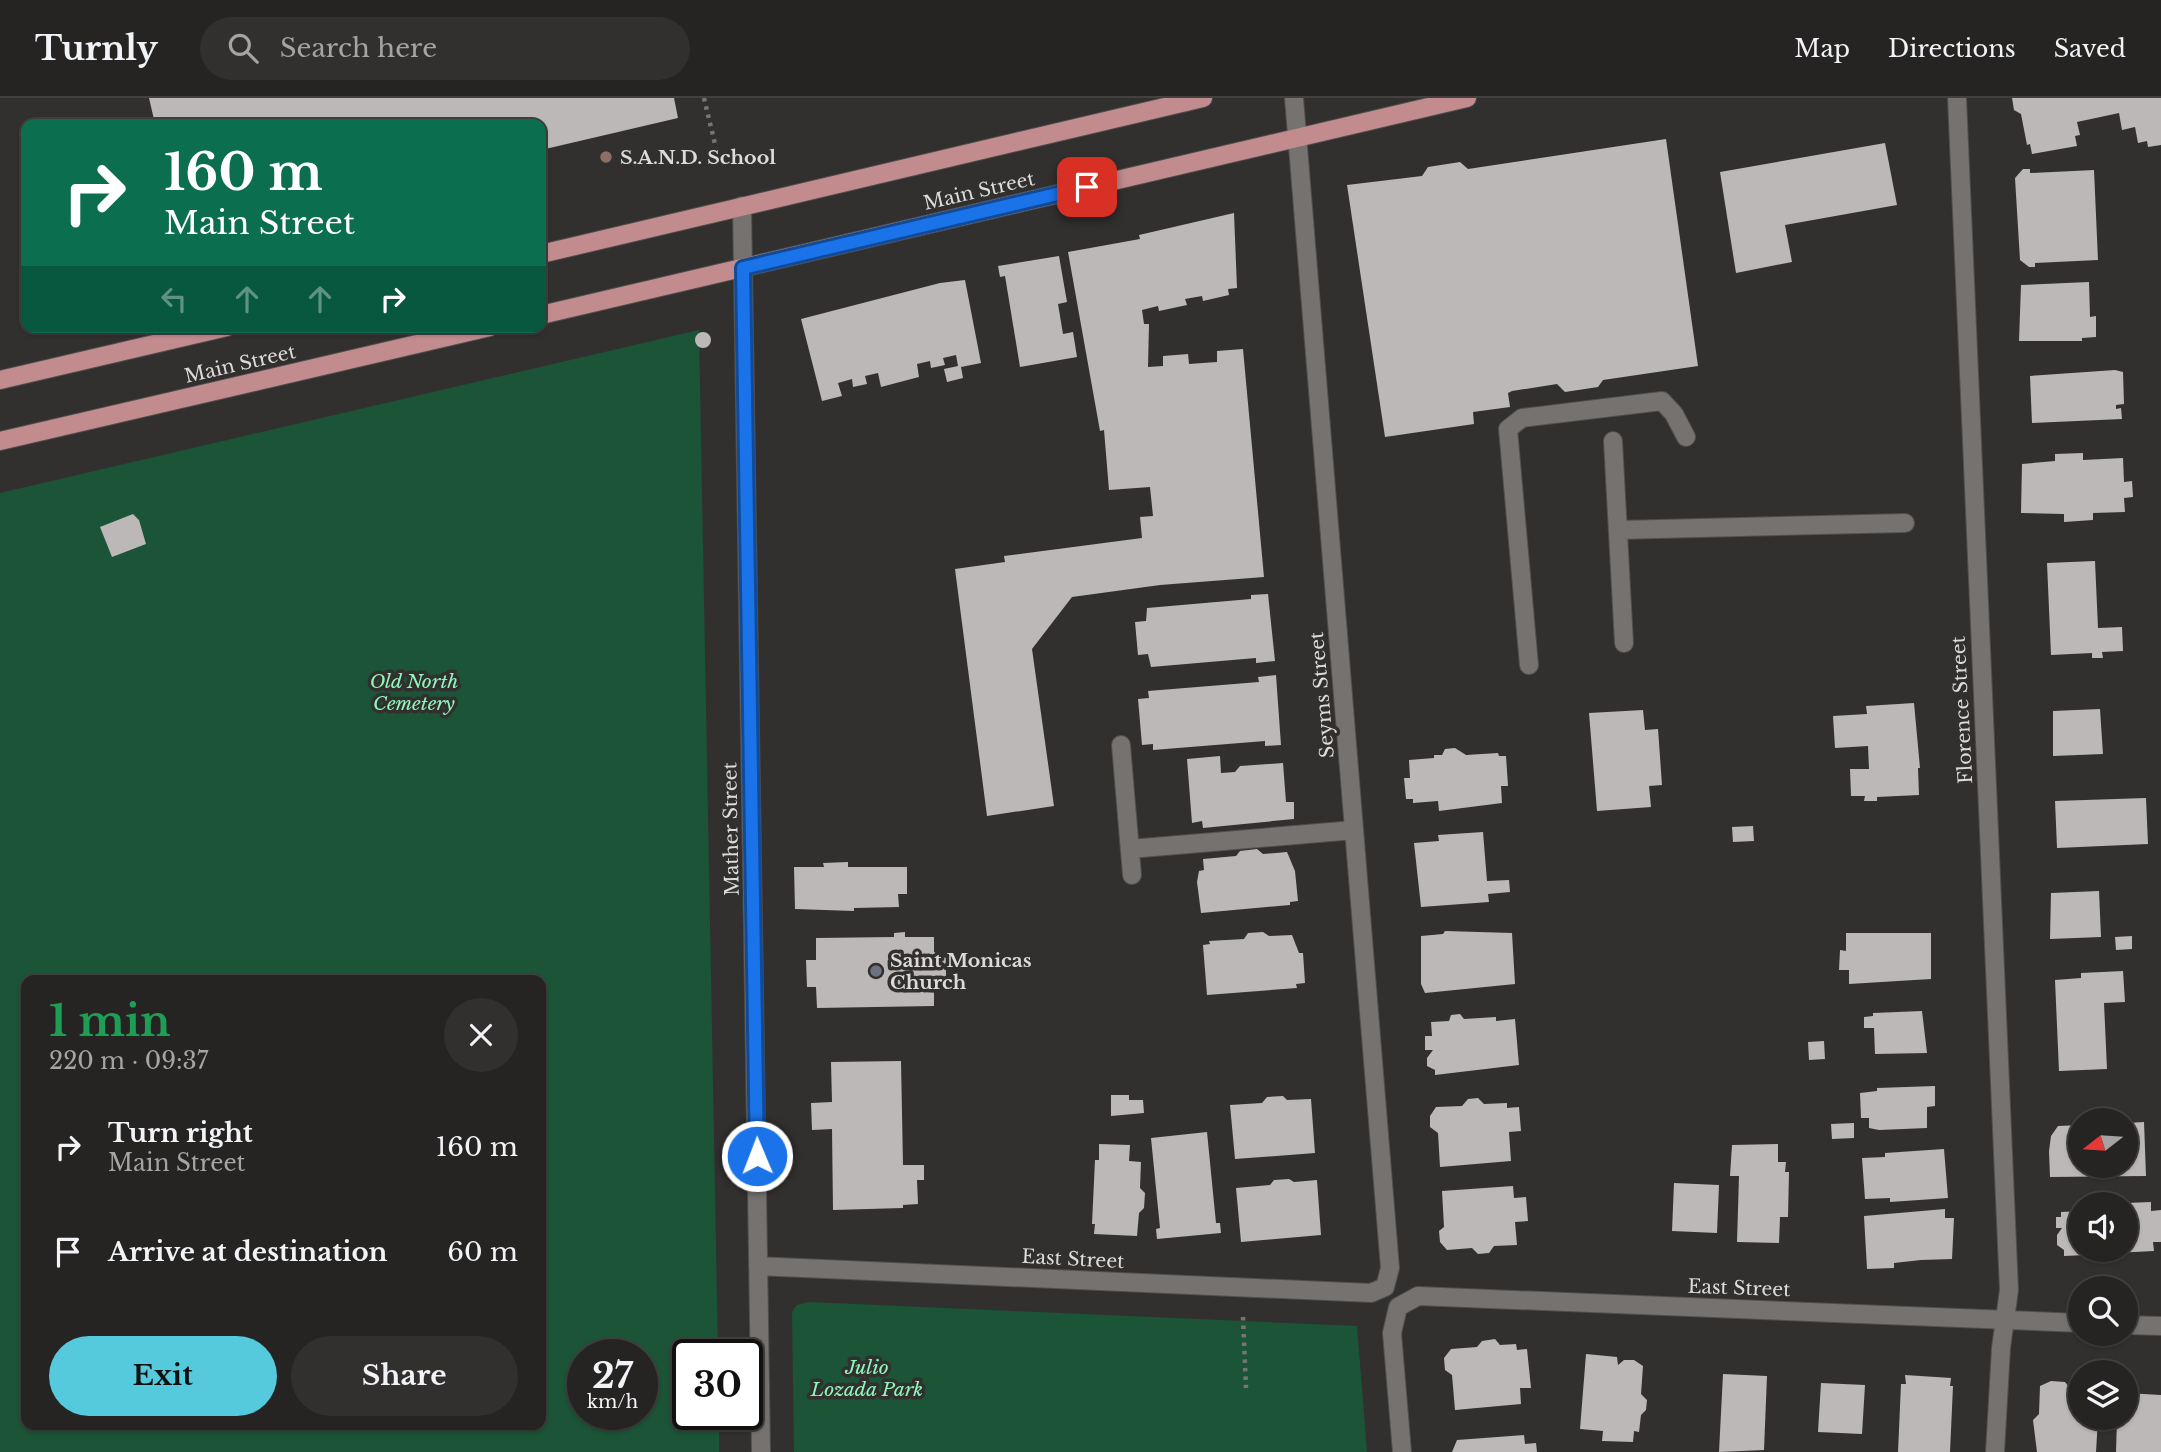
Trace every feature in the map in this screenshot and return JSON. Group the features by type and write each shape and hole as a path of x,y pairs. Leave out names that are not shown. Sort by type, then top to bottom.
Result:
{"main road":[{"name":"Main Street","path":"546,253 1203,98"},
{"name":"Main Street","path":"546,314 1468,98"},
{"name":"Main Street","path":"0,380 201,333"},
{"name":"Main Street","path":"0,441 464,333"}],"street":[{"name":"Seyms Street","path":"1294,98 1390,1268 1385,1287"},
{"name":"Florence Street","path":"1957,98 2009,1290 1995,1452"},
{"name":"Mather Street","path":"742,206 761,1452"},
{"path":"1530,665 1508,429 1522,418 1662,401 1674,414 1686,437"},
{"path":"1613,441 1624,643"},
{"path":"1618,530 1905,523"},
{"path":"1121,745 1132,875"},
{"path":"1130,849 1354,830"},
{"name":"East Street","path":"758,1266 1371,1293 1385,1287"},
{"name":"East Street","path":"1402,1452 1392,1333 1398,1307 1418,1296 2068,1322"},
{"path":"2138,1325 2161,1326"}],"path":[{"path":"704,98 719,161"},
{"path":"1243,1317 1245,1388"}],"green space":[{"name":"Old North Cemetery","path":"699,330 718,1339 672,1339 672,1430 719,1430 719,1452 0,1452 0,493"},
{"name":"Julio Lozada Park","path":"810,1302 1357,1326 1367,1452 794,1452 792,1312 797,1305"}],"building":[{"path":"149,98 674,98 678,118 546,149 546,119 154,119"},
{"path":"2012,98 2161,98 2161,145 2148,147 2147,141 2138,143 2135,127 2122,130 2119,113 2077,122 2080,135 2075,136 2077,146 2032,154 2030,144 2027,145 2021,114 2014,110"},
{"path":"1666,139 1698,366 1603,380 1598,387 1565,392 1557,384 1512,391 1508,393 1510,407 1473,412 1474,424 1385,437 1347,185 1422,176 1428,167 1460,162 1468,169"},
{"path":"1885,143 1897,205 1785,225 1792,262 1736,273 1720,172"},
{"path":"2023,169 2030,169 2030,173 2094,170 2098,260 2035,263 2035,267 2029,267 2020,260 2015,178"},
{"path":"1234,213 1237,288 1228,289 1229,295 1203,301 1202,296 1185,299 1187,305 1159,311 1158,306 1142,310 1144,324 1149,324 1148,367 1163,366 1163,356 1188,354 1189,364 1217,362 1217,351 1243,349 1264,577 1160,585 1072,597 1032,649 1054,806 987,816 955,569 1005,562 1004,556 1142,538 1140,517 1153,516 1150,487 1109,490 1104,430 1100,431 1068,252 1140,239 1139,235"},
{"path":"1059,256 1067,302 1058,304 1063,334 1073,332 1077,357 1020,367 1005,276 1000,277 998,266"},
{"path":"965,280 981,363 961,367 963,378 947,382 944,369 958,366 956,355 943,358 945,365 931,368 930,361 917,364 919,377 881,387 878,373 865,376 867,384 853,387 852,379 838,383 842,396 822,401 801,319 940,283"},
{"path":"2089,282 2090,317 2096,316 2096,337 2082,338 2082,341 2019,341 2021,285"},
{"path":"703,332 709,334 709,346 703,348 697,346 695,340 697,334"},
{"path":"2115,370 2123,372 2124,404 2116,405 2116,409 2121,408 2122,419 2032,423 2030,376"},
{"path":"2083,453 2083,460 2123,458 2124,482 2132,481 2133,497 2124,498 2125,512 2093,513 2093,520 2064,522 2064,514 2021,513 2022,464 2055,461 2055,454"},
{"path":"133,514 139,520 146,544 112,557 100,527"},
{"path":"2095,561 2098,628 2122,627 2123,651 2102,652 2103,658 2092,658 2092,653 2051,655 2047,563"},
{"path":"1268,594 1275,661 1256,663 1256,658 1151,667 1148,654 1138,655 1135,622 1146,621 1147,608 1251,599 1251,595"},
{"path":"1276,675 1281,745 1265,746 1265,741 1153,750 1153,744 1142,745 1138,699 1149,698 1148,691 1259,682 1258,677"},
{"path":"1914,703 1920,768 1919,795 1877,797 1877,801 1864,801 1865,796 1851,796 1850,769 1869,769 1868,746 1835,748 1833,716 1867,714 1866,706"},
{"path":"2100,709 2103,754 2053,756 2053,711"},
{"path":"1643,710 1645,730 1658,729 1662,785 1649,786 1651,807 1597,811 1589,713"},
{"path":"1455,748 1466,755 1498,753 1499,756 1506,756 1508,786 1501,786 1502,803 1439,811 1438,801 1413,803 1413,799 1406,799 1404,778 1410,778 1409,760 1434,758 1434,755 1442,755 1445,749"},
{"path":"1220,756 1221,773 1235,772 1240,766 1283,763 1286,802 1294,802 1294,819 1203,828 1202,821 1192,823 1187,759"},
{"path":"2146,798 2148,844 2057,848 2055,801"},
{"path":"1753,826 1754,841 1733,842 1732,827"},
{"path":"1483,832 1487,881 1509,880 1510,892 1488,894 1489,902 1421,907 1414,843 1439,841 1438,835"},
{"path":"1257,849 1263,854 1287,852 1295,871 1298,901 1290,902 1290,905 1201,913 1197,882 1199,871 1204,870 1203,859 1236,856 1240,851"},
{"path":"848,862 848,867 907,867 907,894 898,894 899,907 854,908 854,911 795,909 794,867 824,867 823,863"},
{"path":"2099,891 2101,937 2050,939 2051,893"},
{"path":"1445,931 1512,933 1515,984 1425,993 1421,984 1421,936 1443,934"},
{"name":"Saint Monicas Church","path":"905,932 905,937 934,937 934,952 946,958 946,983 934,991 934,1006 817,1008 816,987 807,987 806,960 816,960 816,938 894,937 894,933"},
{"path":"1263,932 1269,936 1292,935 1299,953 1303,953 1305,983 1296,984 1297,988 1207,995 1203,945 1210,944 1209,941 1244,939 1248,933"},
{"path":"1846,933 1931,933 1931,979 1849,984 1849,970 1839,970 1840,950 1846,951"},
{"path":"2132,936 2132,949 2116,950 2115,937"},
{"path":"2123,971 2125,1002 2104,1003 2107,1069 2059,1071 2055,980 2081,978 2081,973"},
{"path":"1922,1011 1927,1053 1875,1054 1874,1028 1864,1028 1864,1017 1873,1016 1873,1013"},
{"path":"1460,1014 1464,1019 1515,1019 1519,1065 1435,1075 1435,1070 1427,1066 1427,1058 1433,1050 1425,1050 1425,1036 1432,1036 1431,1022 1449,1021 1451,1015"},
{"path":"1824,1041 1825,1059 1809,1060 1808,1042"},
{"path":"901,1061 903,1165 924,1165 924,1180 917,1180 918,1204 903,1205 903,1208 833,1210 832,1129 812,1130 811,1103 832,1102 831,1062"},
{"path":"1935,1086 1935,1106 1927,1107 1927,1128 1879,1130 1869,1128 1869,1118 1861,1118 1860,1093 1877,1091 1877,1088"},
{"path":"1111,1095 1129,1095 1129,1100 1143,1100 1144,1113 1111,1116"},
{"path":"1283,1096 1287,1100 1311,1099 1315,1153 1235,1159 1230,1105 1262,1103 1267,1097"},
{"path":"1478,1098 1484,1104 1507,1103 1507,1108 1519,1107 1521,1131 1509,1132 1511,1161 1440,1167 1438,1133 1430,1127 1430,1116 1436,1107 1462,1106 1468,1099"},
{"path":"2138,1122 2144,1122 2146,1176 2138,1176"},
{"path":"1854,1123 1854,1138 1832,1139 1831,1124"},
{"path":"2058,1126 2068,1126 2068,1177 2050,1177 2051,1136"},
{"path":"1207,1132 1216,1223 1220,1223 1221,1233 1157,1239 1156,1229 1160,1228 1151,1138"},
{"path":"1099,1144 1130,1145 1129,1161 1141,1162 1140,1188 1145,1193 1144,1208 1139,1213 1137,1236 1094,1234 1095,1224 1092,1224 1095,1160 1099,1160"},
{"path":"1778,1144 1778,1162 1786,1162 1785,1172 1789,1172 1788,1217 1780,1217 1779,1243 1737,1242 1739,1176 1730,1176 1732,1145"},
{"path":"1944,1149 1948,1198 1890,1202 1890,1198 1865,1199 1862,1158 1885,1157 1885,1153"},
{"path":"1289,1179 1294,1182 1317,1180 1321,1235 1241,1242 1236,1188 1270,1185 1274,1180"},
{"path":"1674,1183 1719,1185 1717,1233 1672,1231"},
{"path":"1513,1186 1514,1198 1526,1197 1528,1221 1515,1222 1517,1245 1494,1246 1489,1253 1478,1254 1472,1248 1447,1250 1440,1242 1439,1231 1444,1227 1442,1191"},
{"path":"2151,1202 2151,1211 2161,1210 2161,1242 2153,1242 2154,1251 2138,1252 2138,1203"},
{"path":"1945,1209 1945,1218 1954,1218 1952,1259 1894,1263 1894,1268 1867,1269 1864,1216"},
{"path":"2061,1212 2068,1212 2068,1256 2064,1256 2064,1250 2057,1245 2057,1235 2062,1228 2056,1228 2056,1217 2061,1217"},
{"path":"1495,1339 1500,1345 1516,1344 1517,1350 1527,1349 1531,1388 1520,1388 1521,1404 1455,1410 1452,1375 1445,1370 1444,1358 1451,1349 1477,1347 1482,1341"},
{"path":"1586,1354 1617,1357 1618,1365 1624,1360 1634,1360 1643,1366 1641,1394 1647,1400 1646,1410 1641,1415 1639,1432 1634,1431 1633,1442 1602,1441 1603,1431 1580,1429"},
{"path":"1723,1374 1767,1376 1764,1450 1719,1452"},
{"path":"1905,1375 1951,1378 1950,1386 1953,1386 1950,1452 1898,1452 1901,1384 1906,1384"},
{"path":"2051,1381 2065,1382 2068,1386 2068,1430 2097,1430 2096,1452 2037,1452 2033,1420 2039,1414 2040,1386"},
{"path":"1821,1383 1865,1385 1862,1434 1818,1432"},
{"path":"2138,1394 2161,1395 2161,1452 2116,1452 2117,1430 2138,1430"},
{"path":"1524,1435 1525,1444 1536,1443 1537,1452 1452,1452 1457,1440"}],"place":[{"name":"S.A.N.D. School","path":"606,157"},
{"name":"Saint Monicas Church","path":"876,971"}],"route":[{"path":"757,1156 743,268 1087,187"}]}
